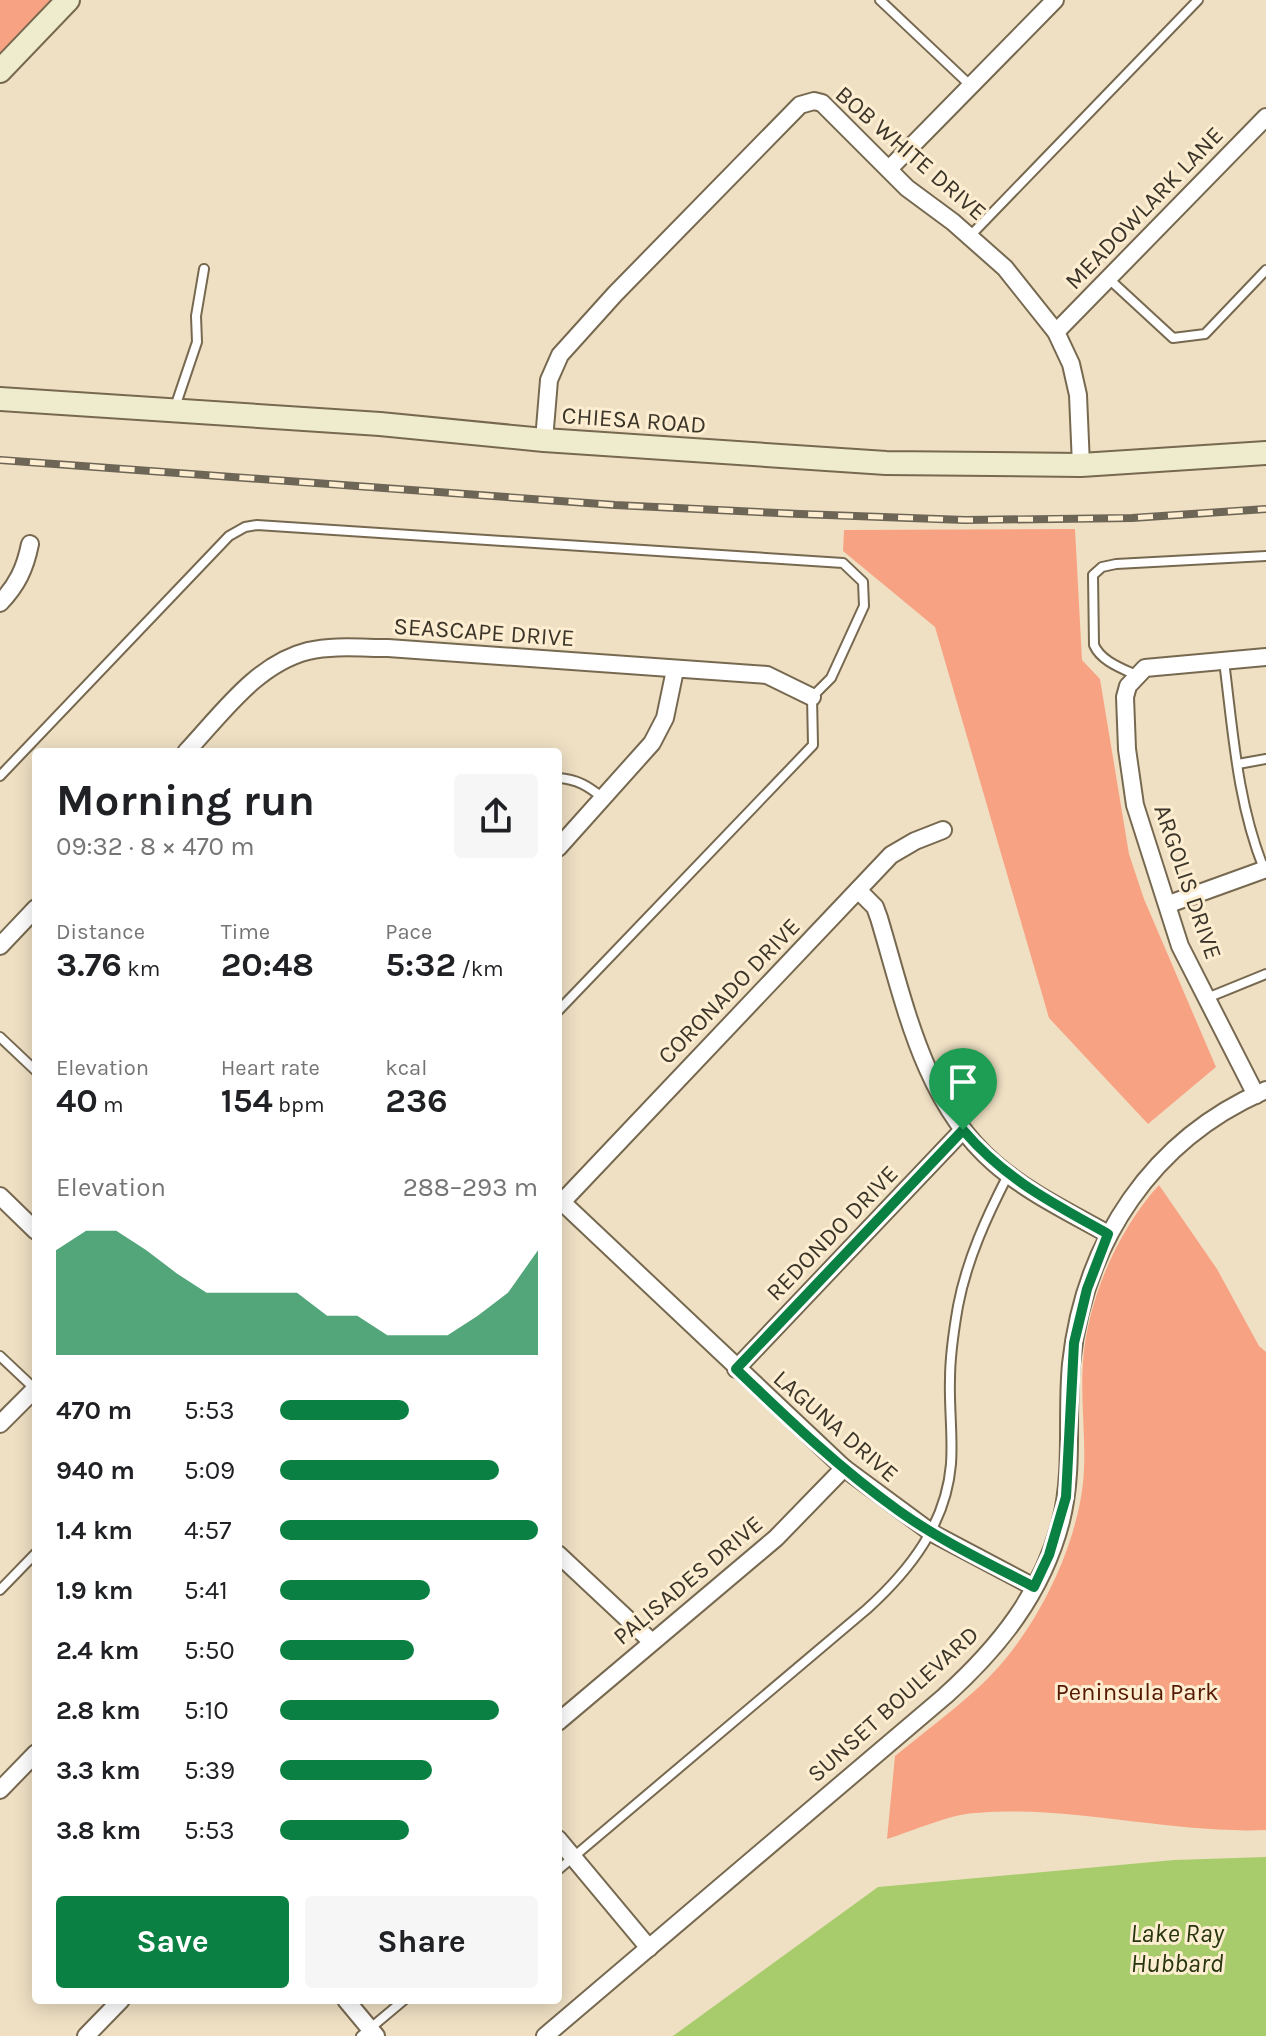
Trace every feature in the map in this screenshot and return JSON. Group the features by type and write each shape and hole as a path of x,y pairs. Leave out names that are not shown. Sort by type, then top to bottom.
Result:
{"main road":[{"path":"2,64 68,0"},
{"name":"CHIESA ROAD","path":"0,399 380,424 544,440 886,463 1081,465 1266,453"}],"street":[{"path":"890,168 1055,0"},
{"name":"BOB WHITE DRIVE","path":"544,440 549,380 560,355 615,294 800,105 814,101 822,103 907,188 970,236 1005,268 1056,332 1071,364 1078,395 1081,465"},
{"name":"MEADOWLARK LANE","path":"1056,332 1266,117"},
{"path":"0,603 14,588 26,566 30,544"},
{"name":"SEASCAPE DRIVE","path":"190,748 260,674 287,658 332,648 388,648 767,675 812,697"},
{"path":"1136,675 1145,668 1157,666 1266,657"},
{"path":"562,844 652,743 665,718 675,670"},
{"name":"ARGOLIS DRIVE","path":"1136,675 1125,697 1127,749 1135,805 1180,946 1261,1092"},
{"name":"CORONADO DRIVE","path":"562,1202 900,848 943,830"},
{"path":"1169,904 1265,869"},
{"path":"858,890 875,907 926,1067 963,1130 1008,1175 1108,1234"},
{"path":"0,946 32,912"},
{"name":"SUNSET BOULEVARD","path":"545,2036 956,1687 1008,1631 1049,1555 1066,1497 1074,1343 1087,1289 1108,1234 1139,1187 1174,1150 1211,1120 1261,1092"},
{"name":"REDONDO DRIVE","path":"736,1369 963,1130"},
{"path":"0,1196 32,1227"},
{"name":"LAGUNA DRIVE","path":"562,1202 844,1468 932,1533 1034,1587"},
{"path":"0,1424 32,1393"},
{"name":"PALISADES DRIVE","path":"562,1719 793,1522 844,1468"},
{"path":"562,1558 652,1642"},
{"path":"0,1790 32,1757"},
{"path":"562,1844 649,1948"},
{"path":"86,2036 117,2004"},
{"path":"349,2004 369,2034"}],"lane":[{"path":"880,0 972,86"},
{"path":"970,236 1198,0"},
{"path":"174,410 197,342 196,316 204,269"},
{"path":"1109,279 1173,338 1205,334 1266,270"},
{"path":"0,776 229,536 245,527 257,525 843,563 863,582 864,606 831,678 812,697 813,745 562,1007"},
{"path":"1136,675 1097,653 1094,645 1093,575 1102,567 1116,564 1266,556"},
{"path":"1224,661 1239,787 1251,835 1265,869"},
{"path":"1238,764 1266,759"},
{"path":"562,778 587,785 603,798"},
{"path":"1207,999 1266,974"},
{"path":"0,1037 32,1067"},
{"path":"562,1867 895,1584 932,1533 951,1466 950,1377 959,1304 986,1220 1008,1175"},
{"path":"0,1356 32,1385"},
{"path":"0,1590 32,1557"},
{"path":"369,2034 400,2004"}],"green space":[{"path":"0,0 55,0 0,59"},
{"path":"1075,529 1082,660 1100,679 1129,854 1144,899 1216,1067 1148,1124 1049,1018 935,627 843,551 844,530"},
{"name":"Peninsula Park","path":"1159,1185 1217,1269 1259,1346 1266,1352 1266,1830 1193,1828 1085,1816 1012,1812 955,1816 887,1839 895,1756 970,1695 999,1666 1033,1619 1061,1566 1071,1538 1083,1483 1083,1361 1091,1314 1118,1245 1130,1223"}],"water":[{"name":"Lake Ray Hubbard","path":"1266,1857 1266,2036 673,2036 878,1887 1174,1860"}],"railway":[{"path":"0,460 615,505 800,514 965,520 1132,518 1266,509"}],"route":[{"path":"963,1130 1008,1175 1108,1234 1087,1289 1074,1343 1066,1497 1049,1555 1034,1587 932,1533 900,1511 844,1468 736,1369 963,1130"}]}
